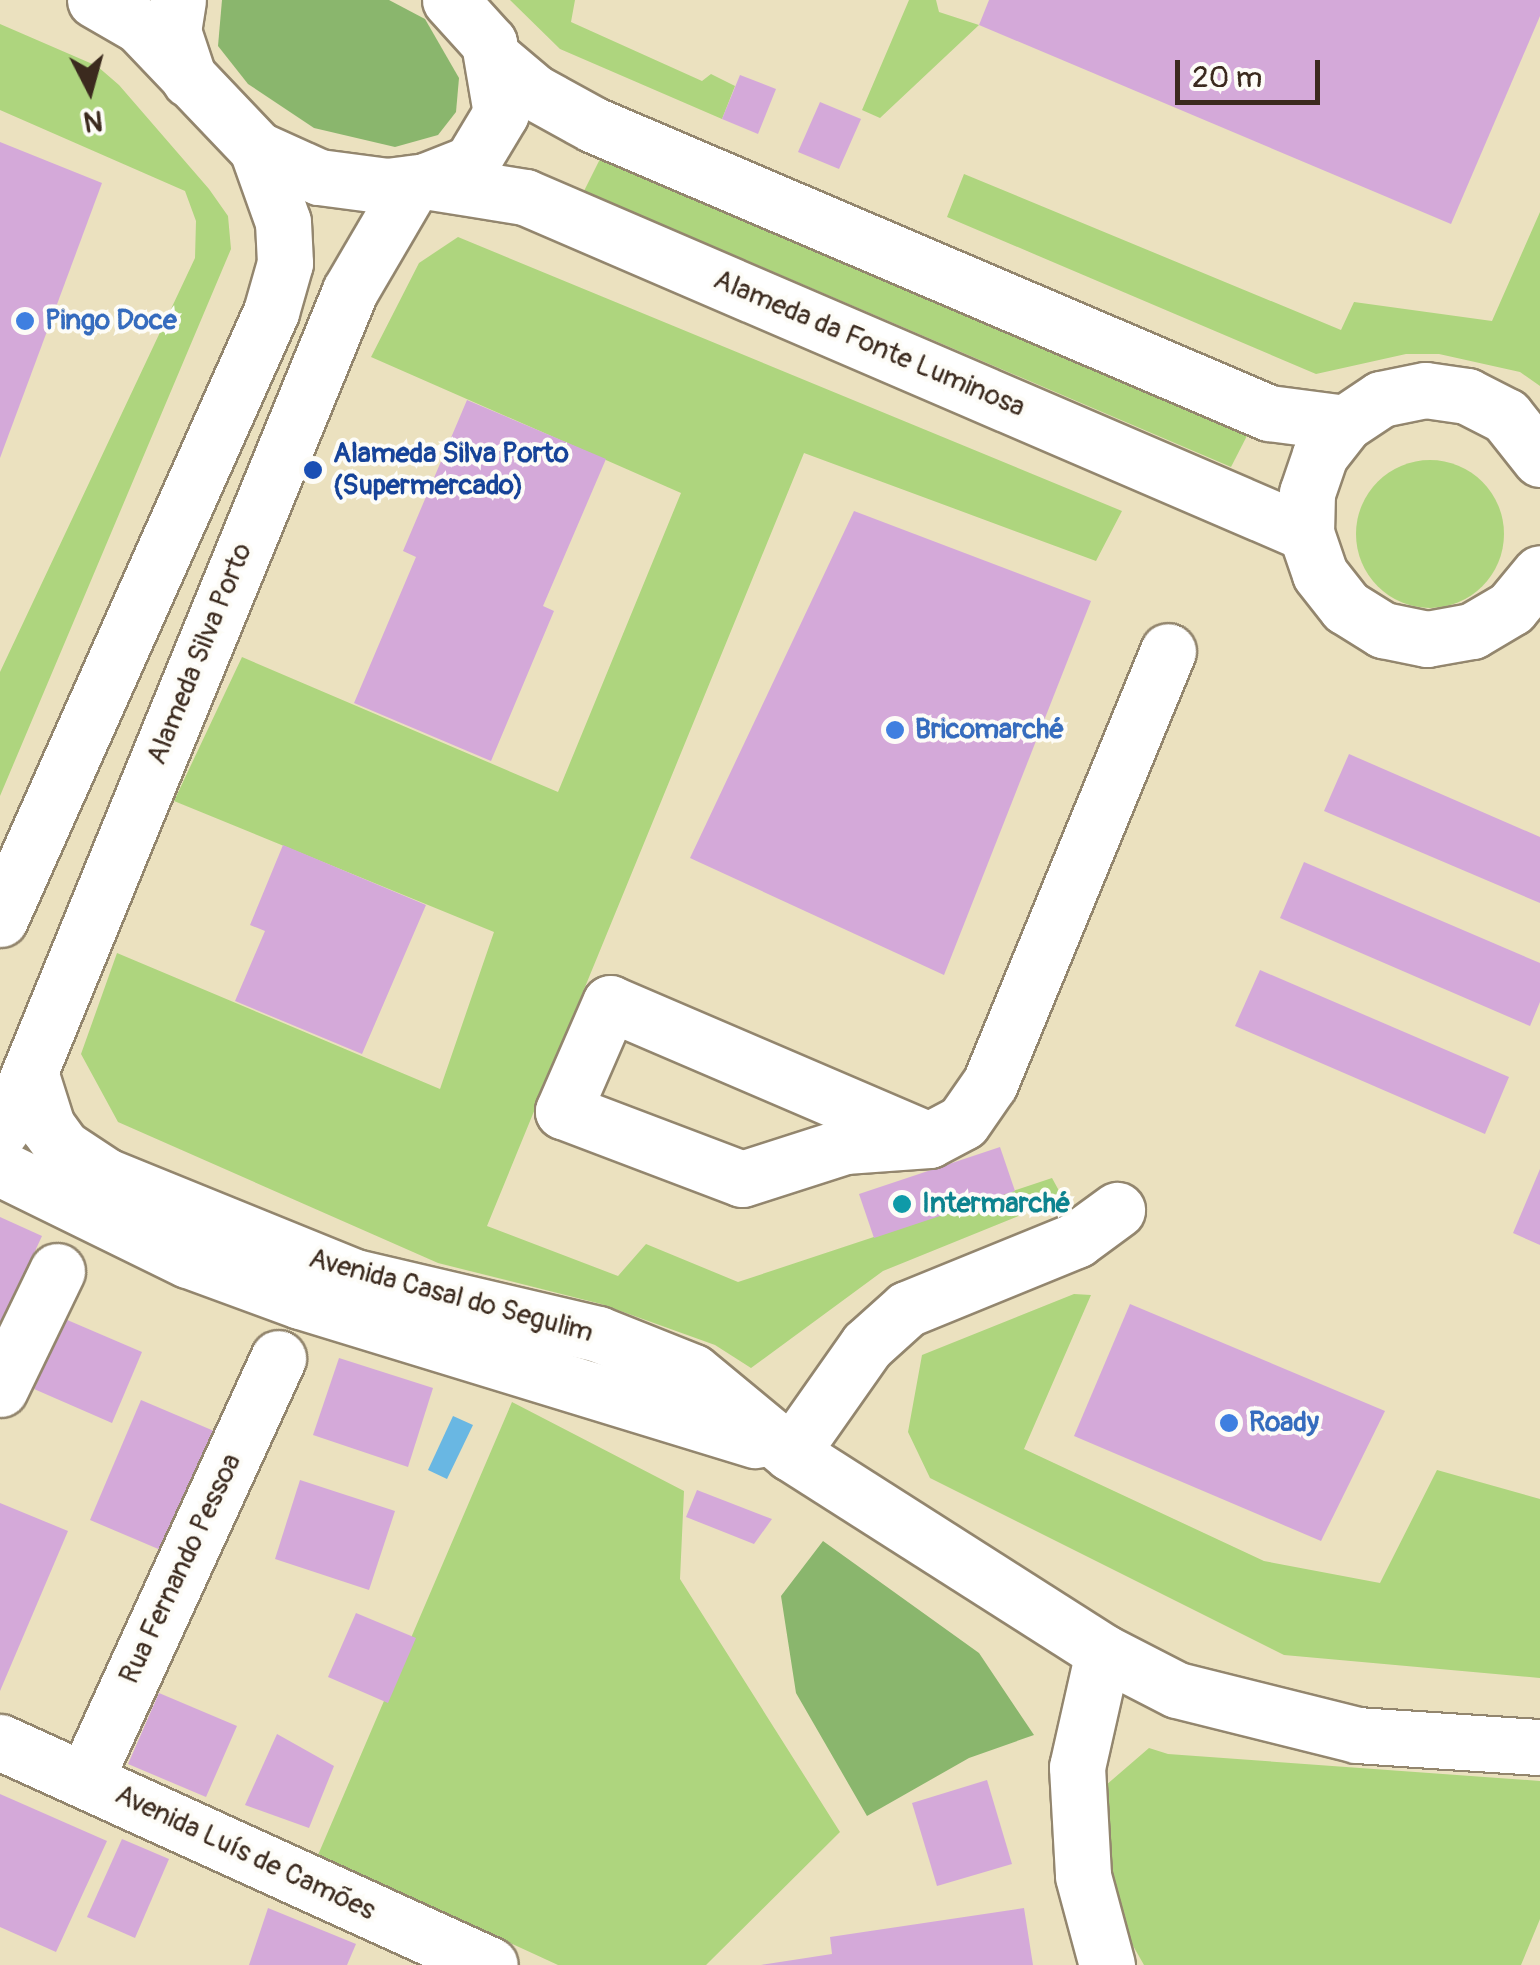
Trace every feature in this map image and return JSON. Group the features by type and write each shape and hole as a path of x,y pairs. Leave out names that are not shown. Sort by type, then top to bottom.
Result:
{"main road":[{"name":"Alameda da Fonte Luminosa","path":"95,0 140,26 257,149 319,177 419,182 525,196 1306,533"},
{"name":"Alameda da Fonte Luminosa","path":"178,0 173,31 191,82"},
{"path":"450,0 496,60 534,92 594,125 1269,413 1345,423"},
{"name":"Alameda da Fonte Luminosa","path":"419,182 471,163 495,130 502,113 496,60"},
{"path":"0,920 271,312 285,263 283,222 257,149"},
{"name":"Alameda Silva Porto","path":"0,1131 30,1072 350,291 419,182"},
{"path":"1540,459 1506,416 1468,396 1424,390 1381,399 1345,423 1320,455 1307,493 1306,533 1320,574 1346,607 1383,630 1427,639 1472,631 1498,616 1540,574"},
{"path":"929,1140 610,1003 563,1111 742,1179 845,1146 929,1140 963,1122 990,1083 1168,651"},
{"path":"0,931 28,925 56,936 66,979"},
{"name":"Avenida Casal do Segulim","path":"30,1072 54,1136 106,1176 356,1277 598,1334 693,1372 791,1453 1103,1652 1177,1690 1257,1714 1357,1736 1540,1747"},
{"name":"Avenida Casal do Segulim","path":"0,1168 188,1260 300,1301 658,1406 791,1453"},
{"path":"791,1453 867,1345 908,1309 1076,1240 1117,1210"},
{"path":"0,1389 57,1271"},
{"name":"Rua Fernando Pessoa","path":"85,1780 278,1358"},
{"path":"1103,1652 1078,1767 1082,1876 1107,1965"},
{"name":"Avenida Luís de Camões","path":"0,1742 490,1965"}],"green space":[{"path":"222,0 389,0 425,19 459,78 456,112 438,135 395,147 314,128 248,84 218,46"},
{"path":"510,0 575,0 571,22 702,81 711,74 735,86 722,119 560,49"},
{"path":"909,0 936,0 939,12 979,25 880,118 862,110"},
{"path":"0,24 97,66 119,85 228,216 231,249 0,796 0,672 195,258 196,221 185,191 0,110"},
{"path":"602,155 1251,428 1231,467 584,191"},
{"path":"964,174 1341,330 1354,302 1492,321 1540,212 1540,386 1520,372 1439,354 1406,354 1316,374 947,217"},
{"path":"458,237 1122,511 1096,561 804,453 487,1226 618,1276 646,1244 738,1282 1052,1178 1063,1198 883,1271 751,1368 715,1345 601,1304 438,1263 118,1122 81,1054 117,953 440,1089 494,932 174,801 242,657 558,792 681,493 371,357 419,263"},
{"path":"1430,460 1458,465 1483,481 1499,506 1504,534 1499,562 1483,587 1458,603 1430,608 1402,603 1377,587 1361,562 1356,534 1361,506 1377,481 1402,465"},
{"path":"1074,1294 1091,1295 1024,1449 1264,1561 1380,1583 1437,1470 1540,1499 1540,1678 1284,1655 930,1478 908,1432 922,1355"},
{"path":"512,1402 684,1491 680,1579 840,1832 706,1965 558,1965 318,1855"},
{"path":"823,1541 979,1653 1034,1735 969,1758 867,1816 796,1693 781,1596"},
{"path":"1149,1748 1168,1754 1540,1781 1540,1919 1521,1965 1144,1965 1112,1909 1098,1792"}],"water":[{"path":"453,1416 473,1425 447,1479 428,1470"}],"building":[{"path":"989,0 1540,0 1540,16 1451,224 979,25"},
{"path":"740,75 776,89 758,134 722,119"},
{"path":"820,102 861,119 839,169 798,152"},
{"name":"Pingo Doce","path":"0,142 102,183 0,458"},
{"path":"467,400 606,459 543,606 554,611 491,761 354,703 416,557 403,551"},
{"name":"Bricomarché","path":"854,511 1091,601 944,975 690,858"},
{"path":"1349,754 1540,837 1540,903 1324,811"},
{"path":"283,845 426,905 362,1054 235,1001 265,931 250,925"},
{"path":"1304,862 1540,963 1540,1002 1530,1026 1280,918"},
{"path":"1260,970 1509,1077 1485,1134 1235,1026"},
{"path":"1000,1147 1015,1191 874,1238 859,1194"},
{"path":"1540,1169 1540,1245 1513,1233"},
{"path":"0,1217 42,1236 0,1327"},
{"name":"Roady","path":"1130,1304 1385,1411 1321,1541 1074,1436"},
{"path":"65,1319 142,1352 112,1423 34,1389"},
{"path":"339,1358 433,1388 408,1467 313,1435"},
{"path":"141,1400 214,1431 163,1551 90,1520"},
{"path":"300,1480 395,1511 369,1590 275,1559"},
{"path":"697,1490 772,1519 754,1544 686,1517"},
{"path":"0,1503 68,1531 0,1691"},
{"path":"356,1613 416,1638 388,1703 328,1677"},
{"path":"159,1693 237,1726 206,1797 128,1764"},
{"path":"277,1734 334,1766 309,1828 245,1805"},
{"path":"987,1780 1012,1864 937,1886 912,1803"},
{"path":"0,1794 107,1841 56,1952 0,1927"},
{"path":"122,1839 169,1859 135,1938 87,1917"},
{"path":"268,1908 356,1944 347,1965 249,1965"},
{"path":"1024,1908 1033,1965 761,1965 832,1954 830,1937"}],"place":[{"name":"Pingo Doce","path":"25,321"},
{"name":"Alameda Silva Porto (Supermercado)","path":"313,470"},
{"name":"Bricomarché","path":"895,730"},
{"name":"Intermarché","path":"902,1204"},
{"name":"Roady","path":"1229,1423"}]}
